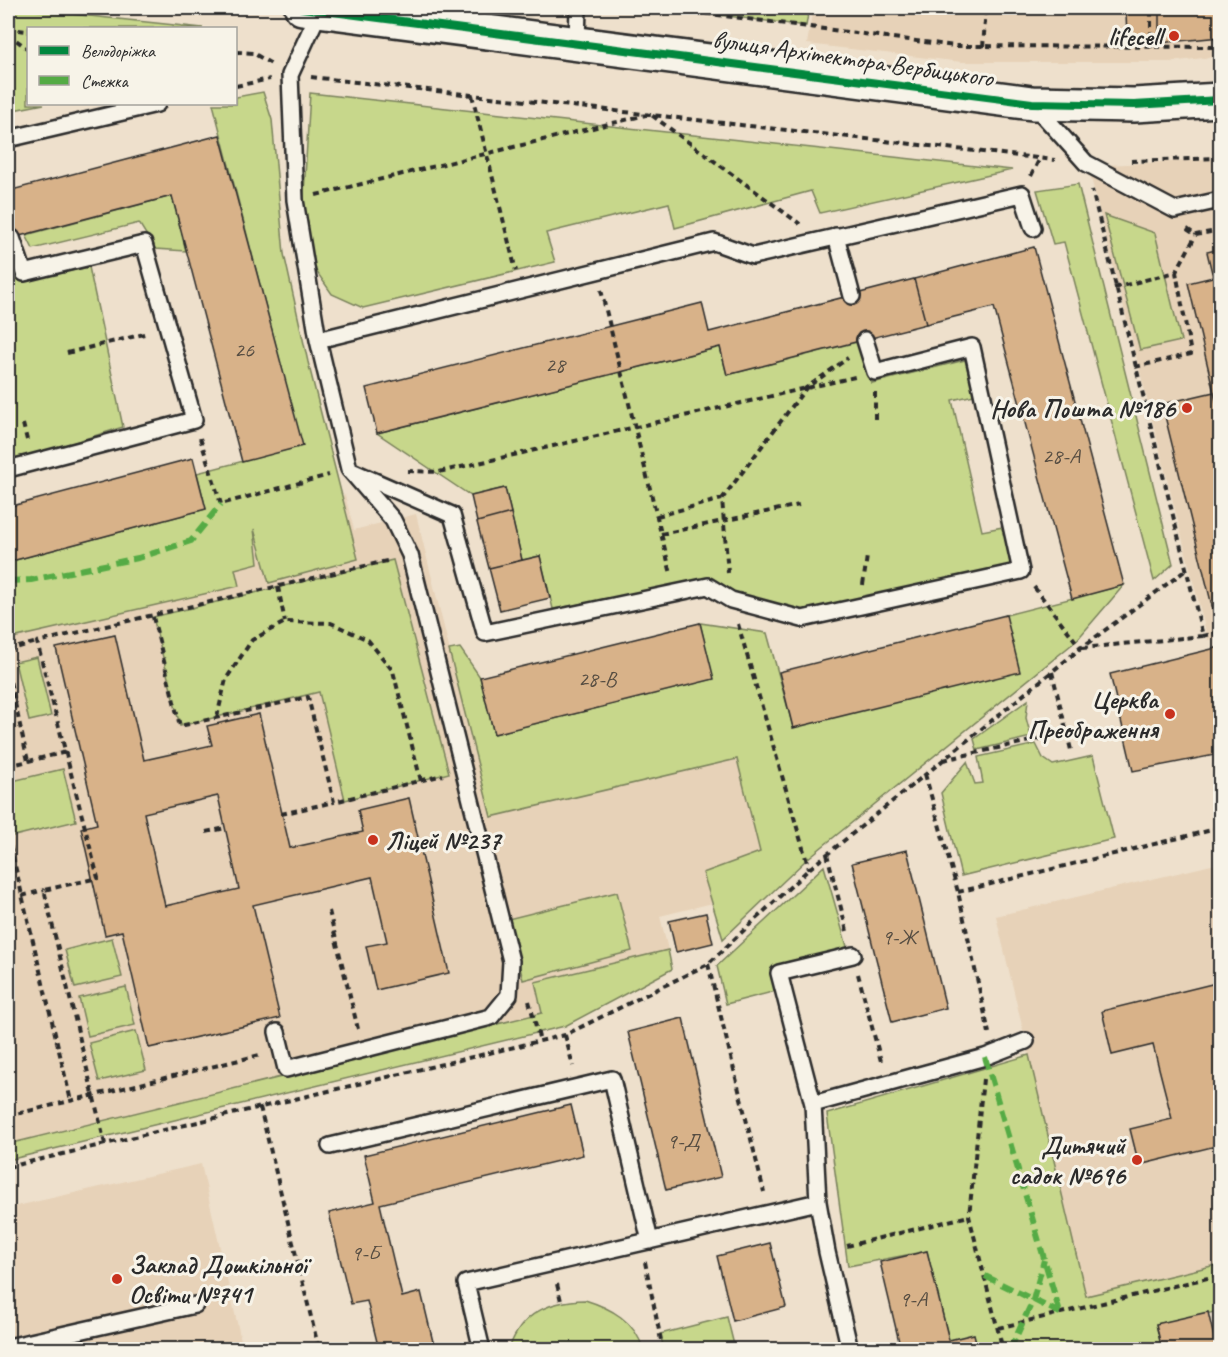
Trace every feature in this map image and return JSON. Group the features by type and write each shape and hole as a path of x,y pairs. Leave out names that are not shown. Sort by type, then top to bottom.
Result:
{"street":[{"name":"вулиця Архітектора Вербицького","path":"311,9 1032,103 1134,105 1221,100"}],"lane":[{"path":"578,8 578,42"},
{"path":"277,1032 286,1069 490,1017 509,995 511,961 410,555 393,520 349,470 318,340 295,200 290,75 311,9"},
{"path":"1032,103 1086,163 1175,210 1221,200"},
{"path":"8,139 153,105"},
{"path":"318,340 714,242 753,256 1022,194 1034,228"},
{"path":"8,469 194,420 144,244 24,273 12,238"},
{"path":"829,238 852,296"},
{"path":"349,470 452,515 485,633 708,586 731,600 802,619 1021,571 972,347 875,372 866,342"},
{"path":"850,1350 818,1202 813,1104 779,973 853,955"},
{"path":"813,1104 985,1057 1026,1041"},
{"path":"330,1146 612,1079 650,1241"},
{"path":"482,1350 466,1283 818,1202"},
{"path":"8,1347 195,1305"}],"path":[{"path":"664,8 955,46 1204,49 1221,46"},
{"path":"983,47 986,8"},
{"path":"1151,8 1151,48"},
{"path":"8,29 27,31"},
{"path":"8,34 27,48"},
{"path":"237,52 253,53 290,75"},
{"path":"237,86 290,75 1086,163 1221,158"},
{"path":"472,95 520,290"},
{"path":"295,200 650,114 829,238"},
{"path":"1086,163 1114,288 1203,636"},
{"path":"1135,367 1191,354 1176,272 1196,236 1221,230"},
{"path":"596,271 676,592"},
{"path":"1114,288 1176,272"},
{"path":"67,353 168,328"},
{"path":"657,516 722,499 807,388 866,342"},
{"path":"405,471 438,472 875,372 875,422"},
{"path":"194,420 221,504 349,470"},
{"path":"722,499 731,600 809,868"},
{"path":"661,534 723,519 799,505"},
{"path":"8,650 410,555"},
{"path":"8,1167 565,1035 708,964 809,868 1081,648 1186,570"},
{"path":"1021,571 1081,648"},
{"path":"278,587 285,622"},
{"path":"153,616 180,726 308,696 334,802"},
{"path":"217,717 226,679 252,640 285,622 331,623 368,640 393,671 421,781"},
{"path":"1081,648 1203,636 1221,632"},
{"path":"22,896 98,878 38,642"},
{"path":"8,672 28,761"},
{"path":"1052,672 1071,750"},
{"path":"942,760 1067,733"},
{"path":"8,766 66,753"},
{"path":"281,814 463,770"},
{"path":"207,832 226,828"},
{"path":"958,892 1221,828"},
{"path":"8,836 71,1101"},
{"path":"44,890 105,1144"},
{"path":"329,911 363,1049"},
{"path":"708,964 770,1214"},
{"path":"509,995 530,1002 540,1041"},
{"path":"565,1035 578,1087"},
{"path":"8,1116 281,1049"},
{"path":"260,1107 319,1350"},
{"path":"827,1251 969,1216"},
{"path":"644,1256 663,1350"},
{"path":"998,1328 1221,1275"}],"shaded area":[{"path":"813,8 1220,8 1220,56 1170,62 962,62 807,44"},
{"path":"1220,159 1220,637 1208,640 1088,166"},
{"path":"345,495 354,530 416,514 491,817 749,754 774,854 729,899 660,916 668,950 536,982 543,1013 8,1144 8,630 247,522"},
{"name":"Дитячий садок №696","path":"1220,863 1220,1264 1086,1296 996,916"},
{"name":"Заклад Дошкільної Освіти №741","path":"201,1164 243,1349 8,1349 8,1208"}],"green space":[{"path":"8,8 194,27 27,27 27,105 39,105 8,111"},
{"path":"664,8 809,8 806,26"},
{"path":"263,92 272,120 284,254 308,362 358,559 269,583 254,529 258,563 235,569 239,586 8,639 8,562 206,509 197,473 302,446 213,105 237,105 237,97"},
{"path":"310,93 1012,170 820,213 811,191 675,228 669,203 546,233 555,262 363,308 332,294 314,268 303,210"},
{"path":"1078,184 1173,564 1154,581 1064,242 1053,244 1037,190"},
{"path":"172,196 186,251 155,249 139,223 33,249 26,235"},
{"path":"1104,215 1155,233 1181,341 1140,350"},
{"path":"8,246 23,281 89,267 123,427 8,463"},
{"path":"861,341 872,383 965,360 974,395 952,400 982,531 1003,527 1011,567 801,613 730,592 710,580 553,609 540,556 522,560 505,488 471,496 377,433 720,347 727,375"},
{"path":"393,560 449,773 345,800 319,692 180,726 153,617"},
{"path":"1124,585 1076,641 807,859 723,939 703,873 760,852 737,759 491,817 449,650 460,648 480,677 494,734 713,679 700,623 767,633 793,727 1006,615"},
{"path":"37,657 51,716 29,721 15,662"},
{"path":"1028,700 1026,718 1031,737 977,750 974,739"},
{"path":"1036,744 1043,758 1053,765 1093,756 1114,839 961,876 941,793 967,762 975,784 983,783 978,757"},
{"path":"63,769 76,821 14,836 8,808 8,782"},
{"path":"824,866 848,950 774,970 776,991 726,1004 717,966"},
{"path":"617,892 632,951 523,980 508,919"},
{"path":"112,938 122,977 75,988 65,950"},
{"path":"668,950 672,969 565,1026 8,1160 8,1144 542,1013 535,982"},
{"path":"126,987 135,1025 88,1036 79,998"},
{"path":"136,1031 146,1070 99,1081 89,1043"},
{"path":"1029,1055 1086,1296 1220,1264 1220,1311 1156,1324 1162,1349 978,1350 949,1340 927,1251 848,1266 827,1114"},
{"path":"585,1300 621,1317 634,1331 643,1349 509,1349 521,1326 538,1311 560,1303"},
{"path":"727,1317 735,1349 664,1349 660,1334"}],"building":[{"path":"1159,8 1220,8 1220,37 1159,43"},
{"path":"1159,12 1159,37 1127,37 1126,13"},
{"path":"220,135 303,446 242,462 172,196 8,239 8,191"},
{"path":"1034,247 1124,585 1072,599 994,307 926,324 914,279"},
{"path":"1220,249 1220,418 1188,283 1213,277 1207,252"},
{"path":"914,279 926,324 727,375 720,347 377,433 366,388 702,303 709,332"},
{"path":"1214,392 1220,418 1220,613 1214,614 1162,404"},
{"path":"193,458 206,509 8,562 8,507"},
{"path":"505,488 511,513 477,522 471,496"},
{"path":"511,513 522,560 489,568 477,522"},
{"path":"540,556 550,598 500,610 489,568"},
{"path":"1220,613 1220,621 1216,623 1214,614"},
{"path":"1006,615 1020,672 793,728 779,672"},
{"path":"700,623 714,679 494,734 480,677"},
{"name":"Ліцей №237","path":"115,635 144,760 212,745 207,726 259,714 290,848 363,832 358,810 409,798 449,973 376,990 366,946 387,942 372,877 253,905 280,1018 149,1048 122,931 105,935 81,828 97,824 56,648","holes":["218,796 239,889 165,906 144,813"]},
{"name":"Церква Преображення","path":"1220,647 1220,754 1133,771 1110,674"},
{"path":"907,850 946,1008 892,1022 852,863"},
{"path":"706,913 713,943 676,952 669,921"},
{"path":"1220,982 1220,1030 1216,1031 1220,1048 1220,1145 1139,1165 1130,1129 1172,1119 1153,1045 1112,1055 1102,1011"},
{"path":"683,1018 721,1177 666,1190 628,1032"},
{"path":"571,1105 583,1155 380,1204 402,1297 421,1292 435,1350 379,1350 367,1301 351,1304 329,1213 375,1202 364,1155"},
{"path":"770,1243 786,1307 733,1321 717,1256"},
{"path":"927,1251 949,1340 974,1334 978,1350 924,1350 923,1347 901,1350 880,1262"},
{"path":"1208,1312 1217,1350 1162,1350 1156,1324"},
{"path":"155,1345 156,1350 138,1350"}],"marked path":[{"path":"8,581 31,580 138,558 191,541 221,504"},
{"path":"985,1057 1060,1313"},
{"path":"1010,1350 1033,1300 1044,1260"},
{"path":"985,1276 1060,1313"}],"cycle path":[{"path":"302,8 1032,103 1134,105 1220,100"}],"place":[{"name":"lifecell","path":"1174,36"},
{"name":"Нова Пошта №186","path":"1187,408"},
{"name":"Церква Преображення","path":"1170,714"},
{"name":"Ліцей №237","path":"373,840"},
{"name":"Дитячий садок №696","path":"1137,1160"},
{"name":"Заклад Дошкільної Освіти №741","path":"117,1279"}]}
